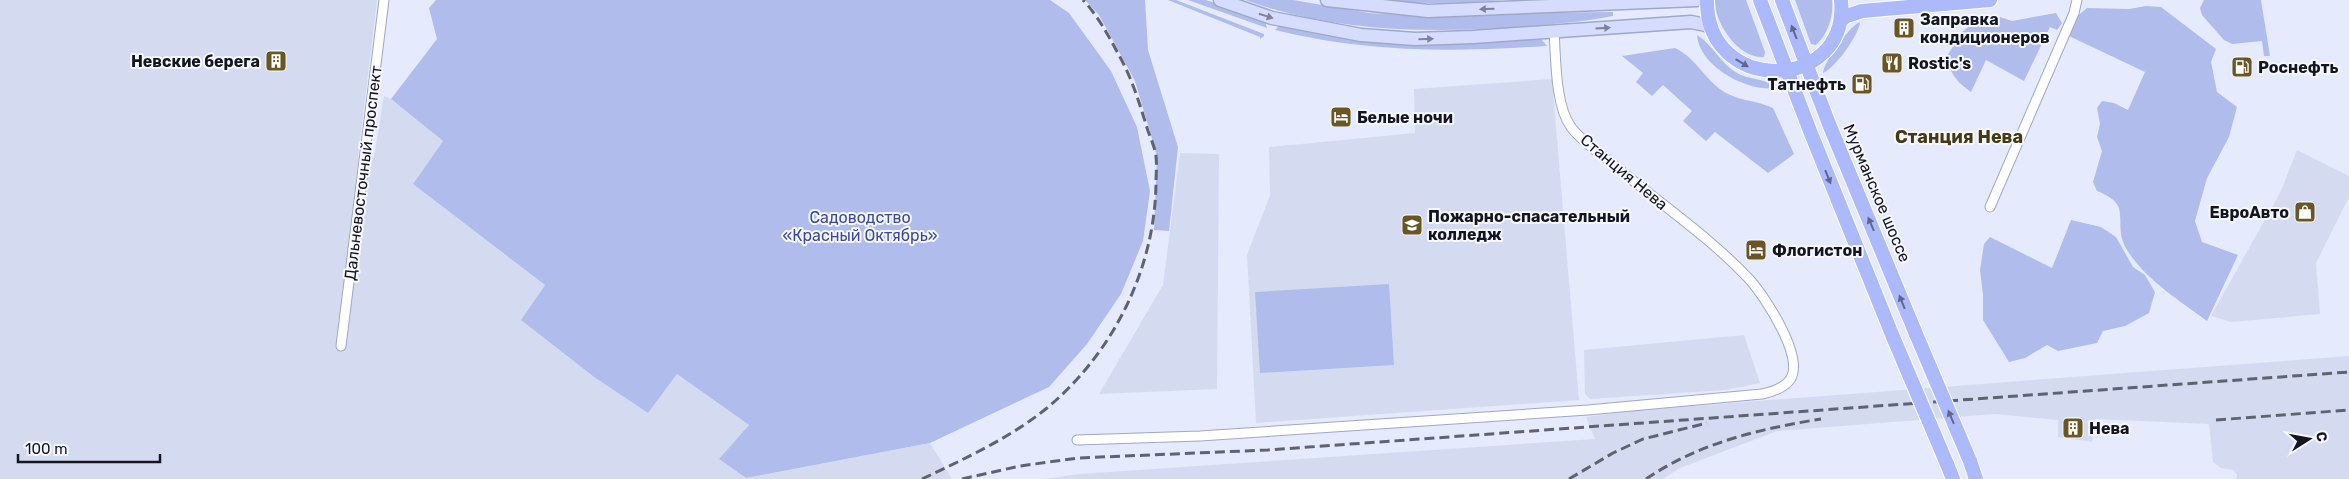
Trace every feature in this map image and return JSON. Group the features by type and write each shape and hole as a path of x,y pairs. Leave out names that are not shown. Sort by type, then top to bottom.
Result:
{"main road":[{"path":"1220,0 1272,18 1361,35 1415,39 1691,22 1706,25 1712,29 1730,55 1741,64 1754,70 1787,72 1807,65 1827,47 1840,20 1842,0"},
{"path":"1327,0 1428,11 1570,7 1698,0"},
{"path":"1707,0 1712,29"},
{"path":"1760,0 1893,337 1953,479"},
{"name":"Мурманское шоссе","path":"1782,0 1976,479"},
{"path":"1840,20 1862,11 1990,0"}],"street":[{"name":"Дальневосточный проспект","path":"341,346 384,0"},
{"path":"1557,0 1570,7"},
{"path":"1990,207 2074,13 2077,0"},
{"name":"Станция Нева","path":"1077,440 1200,436 1588,410 1762,394 1776,391 1789,381 1794,371 1793,360 1782,330 1751,282 1730,260 1571,127 1564,114 1558,85 1554,31"}],"shaded area":[{"path":"0,0 377,0 358,158 374,157 384,96 391,99 443,141 413,184 545,285 521,320 594,377 648,413 677,374 749,425 719,459 746,478 930,443 952,479 0,479"},
{"name":"Пожарно-спасательный колледж","path":"1552,79 1579,400 1256,423 1247,255 1270,195 1269,147 1415,133 1414,89"},
{"path":"2297,150 2349,176 2349,197 2316,263 2320,314 2231,322 2211,316 2281,191"},
{"path":"1180,153 1219,154 1217,389 1099,394 1163,285"},
{"path":"1744,335 1760,383 1725,390 1590,399 1585,394 1584,350"},
{"path":"2349,356 2349,479 2236,479 2237,475 2233,470 2221,468 2213,462 2209,424 2095,419 2092,442 2058,437 2058,420 1995,414 1777,431 1680,468 1663,479 1046,479 1079,474 1595,439 1586,417 1639,410"}],"green space":[{"name":"Садоводство «Красный Октябрь»","path":"436,0 1050,0 1069,13 1111,71 1137,127 1150,191 1143,241 1121,294 1087,344 1049,387 930,443 746,478 719,459 749,425 677,374 648,413 594,377 521,320 545,285 413,184 443,141 391,99 437,39 429,8"},
{"path":"1085,0 1145,0 1148,50 1178,147 1169,231 1154,230 1157,156 1135,81 1099,15"},
{"path":"1168,0 1176,0 1264,34 1264,36 1260,39 1260,37"},
{"path":"1188,0 1206,0 1265,21 1267,28"},
{"path":"1245,0 1293,0 1369,13 1436,17 1613,12 1613,16 1504,28 1405,29 1373,27 1308,18"},
{"path":"1362,0 1503,0 1432,3"},
{"path":"1715,0 1746,0 1765,52 1764,57 1754,56 1745,52 1729,38 1719,18"},
{"path":"1795,0 1832,0 1829,24 1824,35 1816,45 1811,44"},
{"path":"2204,0 2261,0 2270,56 2264,56 2262,41 2232,44 2224,40 2202,15 2200,8"},
{"path":"2146,6 2161,7 2216,49 2211,62 2217,92 2237,107 2229,137 2207,178 2195,221 2202,242 2238,255 2207,321 2153,280 2135,261 2122,240 2119,209 2116,203 2097,191 2093,182 2102,151 2097,137 2100,124 2097,108 2102,101 2114,103 2128,110 2145,72 2069,36 2075,18 2087,8 2129,9"},
{"path":"2056,13 2062,23 2057,30 2050,27 2024,81 1986,60 1971,92 1958,81 1952,72 1947,56 1962,32 1974,22 1994,15 2012,21"},
{"path":"1860,22 1859,28 1846,50 1834,65 1823,73 1827,61 1838,45 1850,30"},
{"path":"1279,26 1373,42 1463,44 1541,39 1547,46 1444,50 1377,47 1309,38 1275,30"},
{"path":"1697,35 1737,73 1768,82 1777,88 1753,86 1727,75 1706,57 1700,47"},
{"path":"1675,48 1683,52 1714,84 1728,94 1773,108 1794,154 1768,173 1715,132 1706,141 1683,121 1692,111 1663,85 1652,96 1636,82 1643,73 1622,56"},
{"path":"2071,220 2101,227 2116,237 2133,267 2145,275 2155,292 2149,313 2125,326 2103,331 2097,343 2058,351 2047,345 2025,358 2009,362 1983,320 1980,270 1984,244 1990,237 2052,268"},
{"path":"1389,284 1394,365 1260,373 1255,292"}],"railway":[{"path":"922,479 1018,429 1047,408 1071,386 1092,362 1110,335 1126,307 1138,277 1148,247 1154,215 1155,153 1136,93 1125,66 1103,27 1083,0"},
{"path":"962,479 1020,466 1078,458 1268,450 2349,372"},
{"path":"2216,420 2349,410"},
{"path":"1646,479 1666,466 1730,439 1821,419"},
{"path":"1569,479 1613,453 1643,439 1707,423"}],"place":[{"name":"Заправка кондиционеров","path":"1904,28"},
{"name":"Невские берега","path":"276,61"},
{"name":"Rostic's","path":"1892,63"},
{"name":"Роснефть","path":"2242,67"},
{"name":"Татнефть","path":"1862,84"},
{"name":"Белые ночи","path":"1341,117"},
{"name":"ЕвроАвто","path":"2305,212"},
{"name":"Пожарно-спасательный колледж","path":"1412,225"},
{"name":"Флогистон","path":"1756,250"},
{"name":"Нева","path":"2073,428"}],"district":[{"name":"Станция Нева","path":"1959,137"}]}
